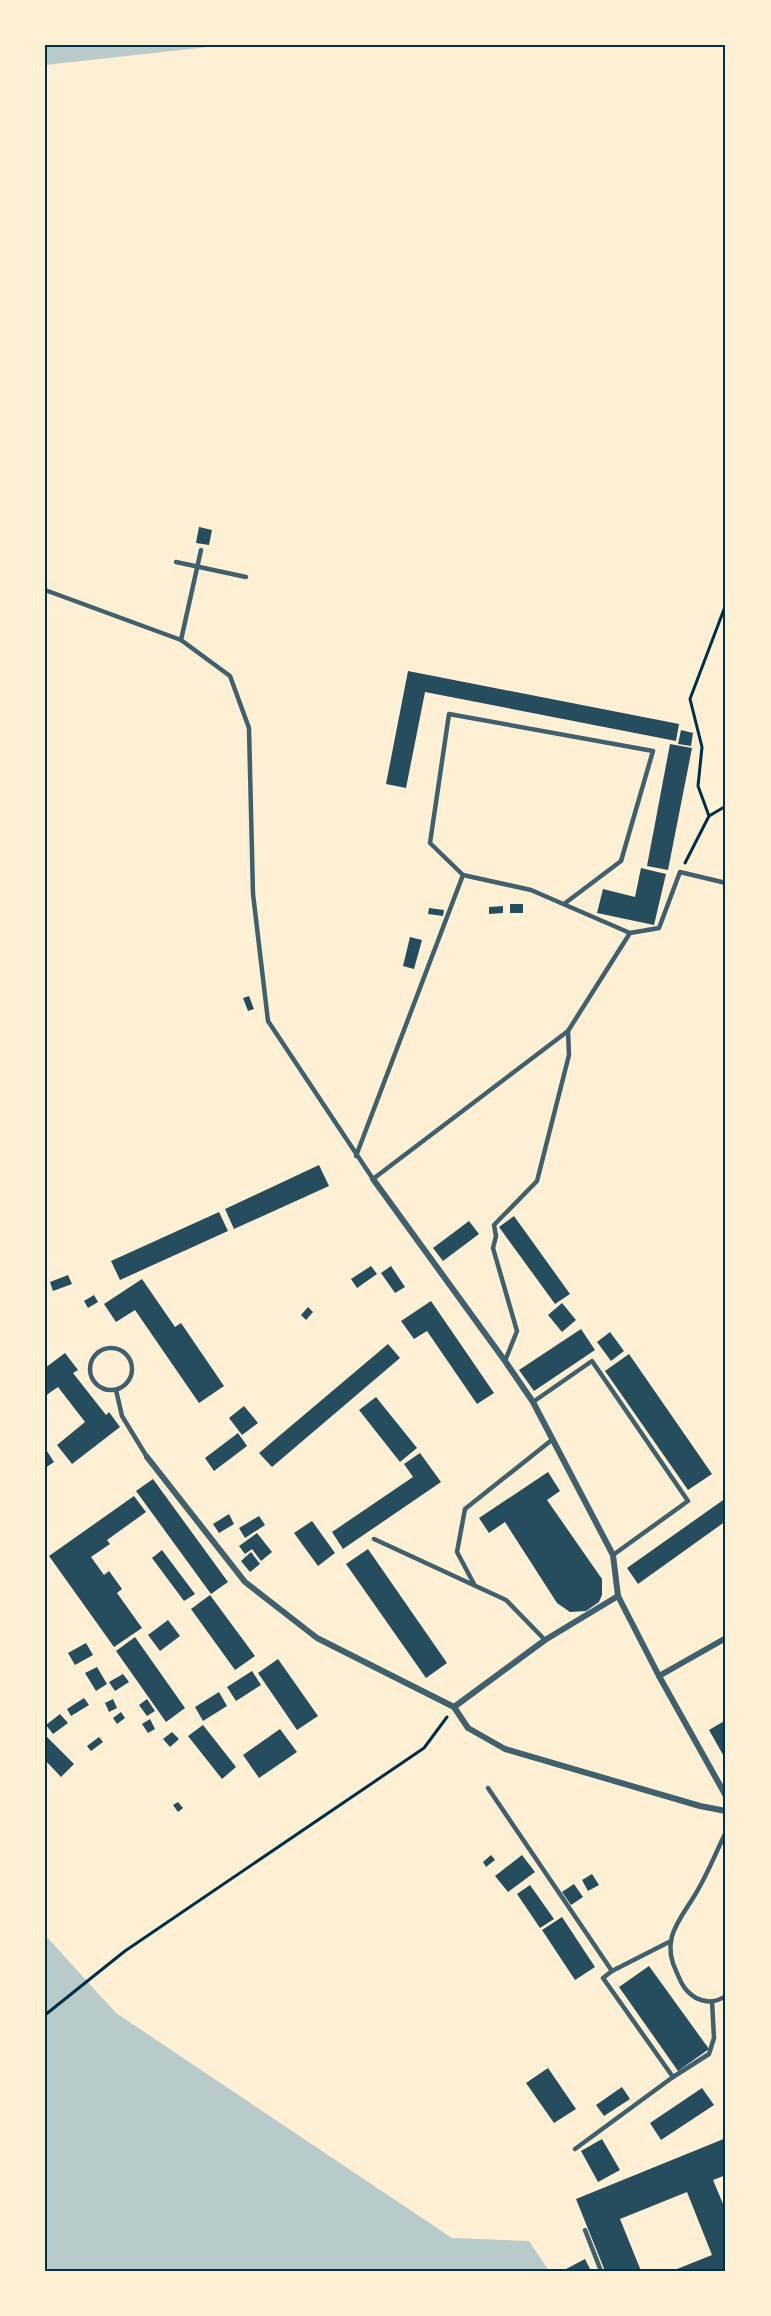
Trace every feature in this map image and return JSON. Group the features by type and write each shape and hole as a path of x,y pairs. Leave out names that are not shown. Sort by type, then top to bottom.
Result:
{"street":[{"path":"373,1179 533,1402 613,1555 618,1596 659,1676 726,1796"},
{"path":"147,1457 245,1582 316,1638 454,1707 468,1728 505,1749 700,1806 726,1811"},
{"path":"454,1707 545,1640 618,1596"},
{"path":"659,1676 726,1638"}],"lane":[{"path":"181,640 201,550"},
{"path":"176,562 246,577"},
{"path":"45,590 181,640 230,676 249,728 253,894 268,1021 373,1179 568,1030 630,933"},
{"path":"564,904 621,861 653,751 449,714 430,843 463,875 531,890 630,933 659,928 680,872 726,883"},
{"path":"356,1156 463,875"},
{"path":"505,1361 517,1331 493,1248 496,1236 494,1225 537,1181 569,1055 568,1030"},
{"path":"106,1348 119,1349 129,1358 133,1371 128,1384 116,1390 102,1389 92,1381 89,1368 94,1355 106,1348"},
{"path":"533,1402 592,1362 688,1502 613,1555"},
{"path":"116,1390 122,1416 147,1457"},
{"path":"474,1585 457,1552 465,1509 553,1439"},
{"path":"374,1539 506,1600 545,1640"},
{"path":"488,1788 612,1971"},
{"path":"726,1832 669,1942 670,1960 686,1991 701,2001 719,2001 726,1996"},
{"path":"669,1942 612,1971 603,1978 673,2076"},
{"path":"575,2149 673,2076 709,2054 714,2038 712,2001"},
{"path":"585,2230 601,2271"}],"path":[{"path":"709,816 698,786 702,747 690,699 726,604"},
{"path":"680,872 709,816 726,806"},
{"path":"45,2015 125,1952 424,1748 454,1707"}],"shaded area":[{"path":"45,45 226,45 45,65"},
{"path":"45,1935 116,2013 452,2238 529,2241 549,2271 45,2271"}],"building":[{"path":"199,527 212,530 209,545 196,543"},
{"path":"408,671 679,724 676,741 425,692 406,788 386,784"},
{"path":"681,730 693,733 691,746 678,744"},
{"path":"670,744 692,748 668,870 647,866"},
{"path":"641,868 666,874 654,925 597,913 603,889 635,897"},
{"path":"510,904 523,904 523,913 510,913"},
{"path":"503,906 503,913 489,914 489,907"},
{"path":"429,908 444,910 443,916 428,914"},
{"path":"410,937 422,940 414,969 403,966"},
{"path":"249,996 254,1009 248,1011 243,998"},
{"path":"319,1165 329,1186 234,1229 225,1209"},
{"path":"219,1212 228,1231 120,1280 111,1261"},
{"path":"514,1216 570,1294 555,1304 499,1227"},
{"path":"469,1221 479,1234 443,1261 433,1248"},
{"path":"371,1266 377,1274 357,1288 351,1279"},
{"path":"391,1266 405,1287 395,1293 381,1273"},
{"path":"68,1275 72,1284 53,1291 50,1282"},
{"path":"142,1279 175,1327 181,1323 224,1386 199,1403 135,1310 116,1322 104,1304"},
{"path":"94,1295 98,1302 88,1308 84,1301"},
{"path":"431,1301 494,1393 477,1404 427,1331 414,1339 401,1321"},
{"path":"562,1303 576,1320 562,1332 548,1315"},
{"path":"308,1307 313,1312 306,1320 301,1315"},
{"path":"581,1329 595,1350 534,1391 519,1370"},
{"path":"610,1332 624,1351 611,1361 597,1342"},
{"path":"388,1344 400,1358 272,1467 259,1453"},
{"path":"65,1353 78,1370 73,1373 106,1415 109,1412 120,1427 72,1464 57,1445 85,1422 58,1387 45,1396 45,1368"},
{"path":"629,1354 712,1474 688,1490 605,1371"},
{"path":"376,1397 417,1448 400,1462 359,1410"},
{"path":"244,1406 258,1423 242,1435 229,1418"},
{"path":"238,1433 247,1446 214,1471 205,1458"},
{"path":"45,1448 54,1462 45,1468"},
{"path":"420,1453 441,1482 343,1549 332,1532 413,1477 404,1464"},
{"path":"548,1472 560,1491 547,1500 602,1579 602,1595 599,1602 586,1611 570,1612 557,1603 505,1522 489,1533 479,1518"},
{"path":"153,1479 228,1582 211,1594 136,1491"},
{"path":"134,1496 146,1512 107,1540 110,1544 91,1557 104,1575 109,1571 122,1589 117,1593 142,1628 114,1647 49,1556"},
{"path":"726,1498 726,1521 638,1584 627,1568"},
{"path":"229,1514 234,1524 219,1533 213,1524"},
{"path":"259,1516 265,1525 245,1538 239,1528"},
{"path":"312,1521 335,1553 318,1566 294,1533"},
{"path":"257,1533 272,1552 261,1561 252,1549 245,1554 239,1546"},
{"path":"368,1549 447,1663 426,1678 346,1564"},
{"path":"162,1550 195,1594 184,1601 152,1558"},
{"path":"251,1552 260,1564 250,1572 241,1561"},
{"path":"210,1595 255,1656 235,1670 191,1609"},
{"path":"168,1620 180,1636 160,1651 148,1635"},
{"path":"135,1637 185,1708 166,1722 116,1651"},
{"path":"86,1643 93,1655 75,1665 68,1653"},
{"path":"278,1659 318,1716 297,1730 258,1673"},
{"path":"97,1667 107,1684 96,1691 85,1673"},
{"path":"252,1671 261,1685 236,1701 227,1687"},
{"path":"123,1674 129,1682 115,1691 109,1682"},
{"path":"219,1692 227,1706 203,1721 195,1707"},
{"path":"84,1698 89,1705 71,1716 67,1709"},
{"path":"113,1699 117,1708 109,1712 105,1703"},
{"path":"147,1699 155,1711 147,1716 139,1705"},
{"path":"121,1712 125,1718 117,1724 113,1718"},
{"path":"60,1714 68,1723 53,1734 46,1725"},
{"path":"150,1719 155,1729 148,1733 142,1724"},
{"path":"726,1720 726,1760 709,1730"},
{"path":"203,1725 236,1767 222,1779 188,1736"},
{"path":"280,1729 297,1752 259,1778 243,1755"},
{"path":"172,1732 179,1739 170,1747 163,1739"},
{"path":"45,1735 74,1764 61,1777 45,1760"},
{"path":"99,1737 103,1742 91,1751 87,1746"},
{"path":"178,1802 183,1808 178,1812 173,1805"},
{"path":"491,1855 495,1860 486,1867 483,1862"},
{"path":"522,1855 535,1872 508,1892 495,1876"},
{"path":"592,1874 599,1885 588,1891 582,1880"},
{"path":"574,1884 583,1897 571,1905 562,1892"},
{"path":"530,1885 554,1919 540,1928 517,1894"},
{"path":"562,1917 595,1967 575,1980 542,1930"},
{"path":"649,1966 709,2049 678,2071 619,1987"},
{"path":"548,2068 576,2109 554,2123 526,2083"},
{"path":"622,2087 630,2099 604,2116 596,2105"},
{"path":"702,2088 714,2105 661,2140 650,2123"},
{"path":"726,2138 726,2175 713,2180 726,2211 726,2271 672,2271 712,2255 687,2192 620,2219 641,2271 605,2271 576,2199"},
{"path":"602,2139 620,2170 598,2182 581,2151"},
{"path":"585,2259 591,2271 567,2271 566,2269"}]}
